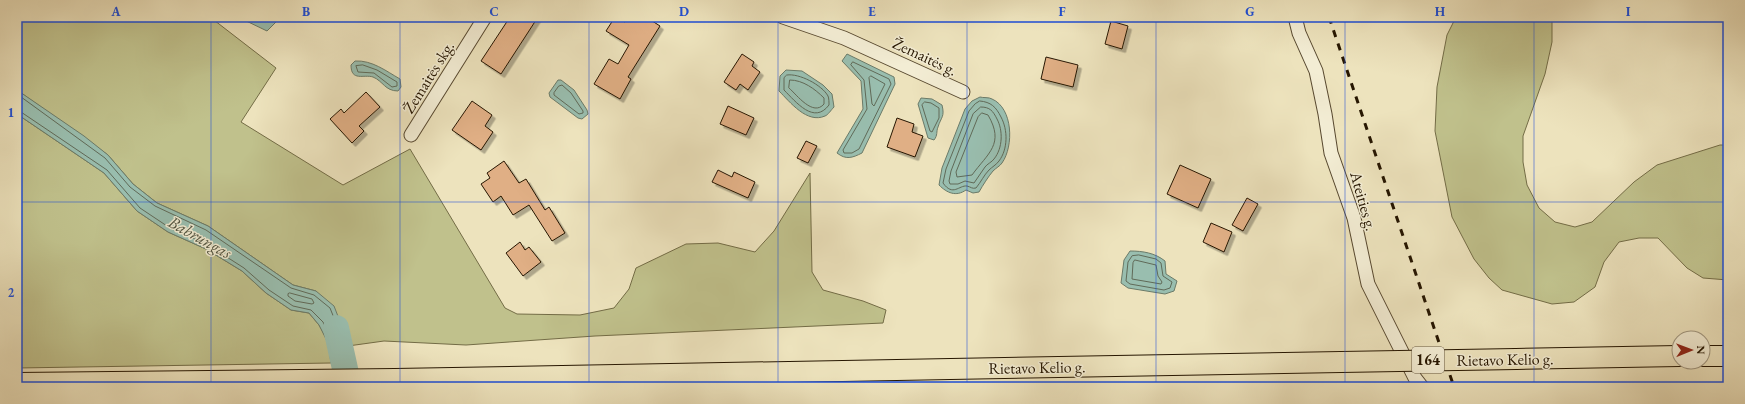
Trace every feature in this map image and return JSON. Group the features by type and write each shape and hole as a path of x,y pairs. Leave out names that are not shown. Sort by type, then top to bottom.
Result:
{"main road":[{"name":"Rietavo Kelio g.","path":"17,383 395,379 1671,356"},
{"path":"1711,356 1728,356"}],"street":[{"name":"Žemaitės skg.","path":"411,135 485,17"},
{"name":"Žemaitės g.","path":"783,17 844,38 963,92"},
{"name":"Ateities g.","path":"1294,17 1299,33 1316,71 1326,114 1331,153 1354,218 1368,284 1415,378 1422,387"}],"green space":[{"path":"17,17 210,17 276,68 241,122 343,185 410,149 505,308 517,314 580,315 614,308 629,289 636,268 686,244 718,243 755,252 774,231 810,173 812,272 823,290 863,301 886,310 883,323 595,336 466,345 384,341 348,346 346,337 316,291 293,285 208,226 157,203 133,184 108,155 17,90"},
{"path":"1456,17 1552,17 1552,42 1545,74 1523,136 1523,162 1527,185 1539,208 1555,222 1575,227 1592,222 1634,182 1657,165 1720,145 1728,145 1728,280 1703,278 1687,268 1658,238 1639,238 1619,242 1604,262 1595,287 1574,302 1552,304 1502,290 1489,278 1474,259 1452,217 1435,131 1437,87 1447,35"},
{"path":"17,114 104,173 137,211 168,232 206,249 242,271 266,293 291,310 309,313 319,325 329,343 331,363 17,368"}],"water":[{"path":"238,17 281,17 267,31"},
{"path":"847,54 894,77 895,84 862,153 849,158 843,157 837,153 863,109 861,81 842,61"},
{"path":"355,61 373,64 400,79 401,87 398,91 394,91 387,88 373,77 353,74 351,65"},
{"path":"786,70 802,71 823,85 832,94 834,107 827,115 818,118 805,115 779,91 780,76"},
{"path":"558,80 561,80 574,90 587,110 588,114 582,119 578,118 550,97 549,93"},
{"path":"17,90 84,136 108,155 133,184 157,203 208,226 293,285 316,291 334,306 346,337 351,363 331,363 328,343 319,325 309,313 291,310 266,293 242,271 206,249 168,232 137,211 104,173 17,114"},
{"path":"980,97 992,99 999,104 1004,110 1008,119 1010,138 1006,156 1002,163 991,173 979,192 973,193 966,190 955,194 948,192 939,185 942,168 965,109 972,101"},
{"path":"921,98 932,99 942,105 943,115 934,140 928,138 918,104"},
{"path":"1130,251 1149,253 1165,261 1166,274 1177,281 1174,291 1165,294 1128,288 1121,283 1124,260"}],"building":[{"path":"510,17 538,17 501,74 481,61"},
{"path":"615,17 625,22 629,17 646,17 660,26 628,77 631,79 620,99 594,84 609,59 618,64 629,45 606,31"},
{"path":"1111,21 1128,26 1122,49 1105,44"},
{"path":"742,54 754,62 752,66 760,72 748,90 740,84 736,90 724,82"},
{"path":"1046,57 1078,65 1073,87 1041,79"},
{"path":"366,92 380,107 359,126 364,131 352,143 330,119 341,109 344,113"},
{"path":"472,101 492,115 485,126 493,132 481,150 452,130"},
{"path":"728,106 754,118 746,135 720,124"},
{"path":"897,118 914,124 912,132 923,136 915,157 887,147"},
{"path":"806,141 817,146 808,163 797,158"},
{"path":"504,161 519,183 526,179 545,210 549,207 565,233 552,241 529,205 513,215 501,196 493,202 481,184 490,178 487,173"},
{"path":"1180,165 1211,179 1198,208 1167,194"},
{"path":"718,170 732,177 734,172 755,182 748,198 712,182"},
{"path":"1247,198 1258,204 1243,231 1232,225"},
{"path":"1211,223 1232,232 1224,252 1203,242"},
{"path":"520,242 525,250 529,247 541,262 523,276 506,253"}],"waterway":[{"name":"Babrungas","path":"336,328 349,387"}],"railway":[{"path":"1329,17 1454,387"}]}
